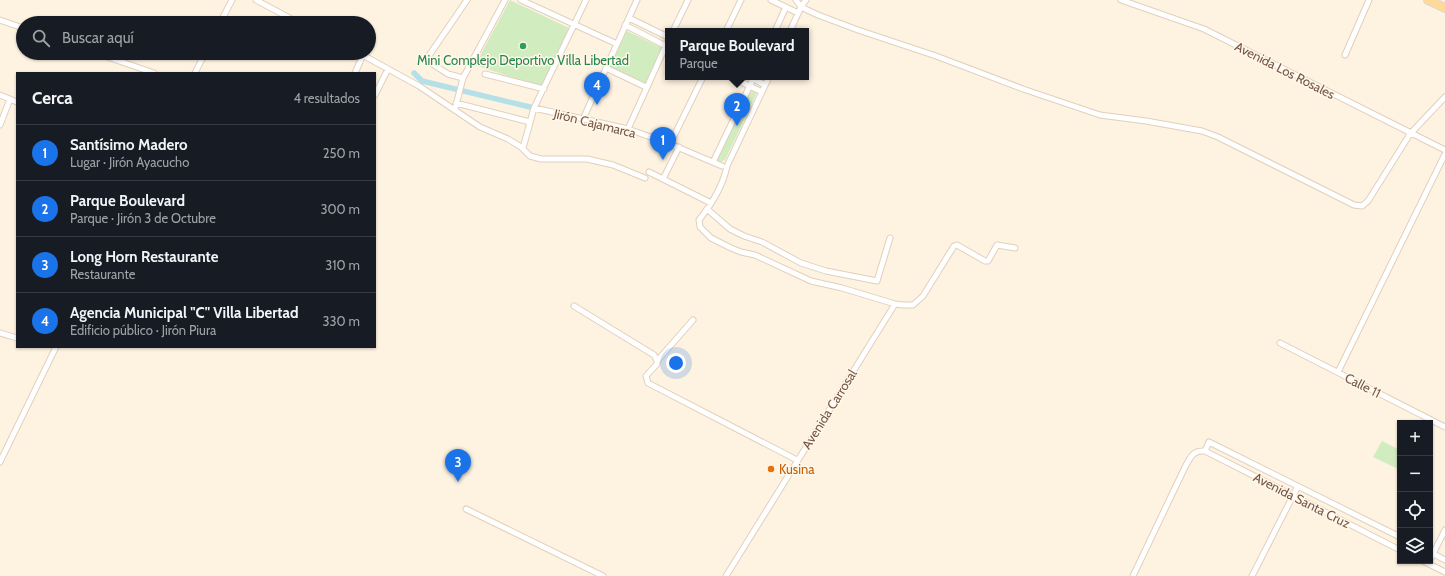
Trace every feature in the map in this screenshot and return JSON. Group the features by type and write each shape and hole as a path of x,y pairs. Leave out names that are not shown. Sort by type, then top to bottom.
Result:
{"main road":[{"path":"1428,0 1445,8"}],"street":[{"path":"224,16 232,0"},
{"path":"256,0 286,16"},
{"path":"463,78 448,74 426,60 467,0"},
{"path":"454,109 463,78 505,0"},
{"path":"520,0 617,44"},
{"path":"523,148 534,108 575,26 586,0"},
{"path":"582,119 637,0"},
{"path":"674,28 688,0"},
{"path":"727,28 741,0"},
{"path":"772,0 786,7 800,10 936,56 1023,89 1100,115 1146,121 1207,133 1354,205 1362,206 1368,201 1410,134 1445,97"},
{"path":"796,0 800,10"},
{"path":"791,28 806,0"},
{"name":"Avenida Los Rosales","path":"1121,0 1204,29 1410,134 1445,150"},
{"path":"1345,55 1369,0"},
{"path":"776,28 786,7"},
{"path":"629,18 665,36"},
{"path":"0,20 16,26"},
{"path":"625,25 665,44"},
{"path":"628,129 646,87 665,49"},
{"path":"116,60 151,72"},
{"path":"196,72 202,60"},
{"path":"355,72 359,60"},
{"path":"372,60 454,109 480,127 508,139 523,148 530,156 541,159 587,159 613,165 645,178"},
{"path":"606,68 646,87"},
{"path":"376,93 388,69"},
{"path":"485,74 544,89"},
{"path":"670,144 702,80"},
{"path":"737,80 762,92"},
{"path":"712,162 750,86 752,80"},
{"path":"756,80 765,84"},
{"path":"767,80 727,166 724,177 708,209 698,220 700,227 712,238 731,248 755,255 811,281 842,288 895,304 908,306 916,304 923,296 954,246 957,245 985,261 988,260 997,245 1015,248"},
{"path":"0,95 16,102"},
{"path":"0,125 10,99"},
{"path":"456,103 530,122"},
{"name":"Jirón Cajamarca","path":"534,108 628,129 678,147 722,166"},
{"path":"663,179 678,147"},
{"path":"1338,372 1445,154"},
{"path":"649,172 711,203"},
{"path":"708,209 730,229 744,236 762,242 801,262 826,271 877,281 890,238"},
{"name":"Avenida Carrosal","path":"726,576 895,304"},
{"path":"574,306 654,355 658,361"},
{"path":"693,320 646,376 648,383 798,460"},
{"path":"0,333 16,338"},
{"name":"Calle 11","path":"1280,343 1445,427"},
{"path":"0,462 54,348"},
{"name":"Avenida Santa Cruz","path":"1397,536 1209,442 1205,451 1397,548"},
{"path":"1133,576 1189,459 1196,451 1205,451"},
{"path":"1252,576 1298,486"},
{"path":"466,509 603,576"},
{"path":"1433,551 1445,530"},
{"path":"1433,554 1445,560"},
{"path":"1432,564 1445,572"}],"green space":[{"name":"Mini Complejo Deportivo Villa Libertad","path":"510,0 569,28 541,87 475,65"},
{"path":"627,31 662,48 645,84 609,67"},
{"path":"750,91 756,93 756,95 725,160 720,162 717,158"},
{"path":"1382,441 1397,448 1397,469 1373,457"}],"waterway":[{"path":"414,73 422,81 534,108"}],"place":[{"name":"Mini Complejo Deportivo Villa Libertad","path":"523,46"},
{"name":"Agencia Municipal \"C\" Villa Libertad","path":"597,105"},
{"name":"Parque Boulevard","path":"737,126"},
{"name":"Santísimo Madero","path":"663,160"},
{"name":"Kusina","path":"771,469"},
{"name":"Long Horn Restaurante","path":"458,482"}]}
